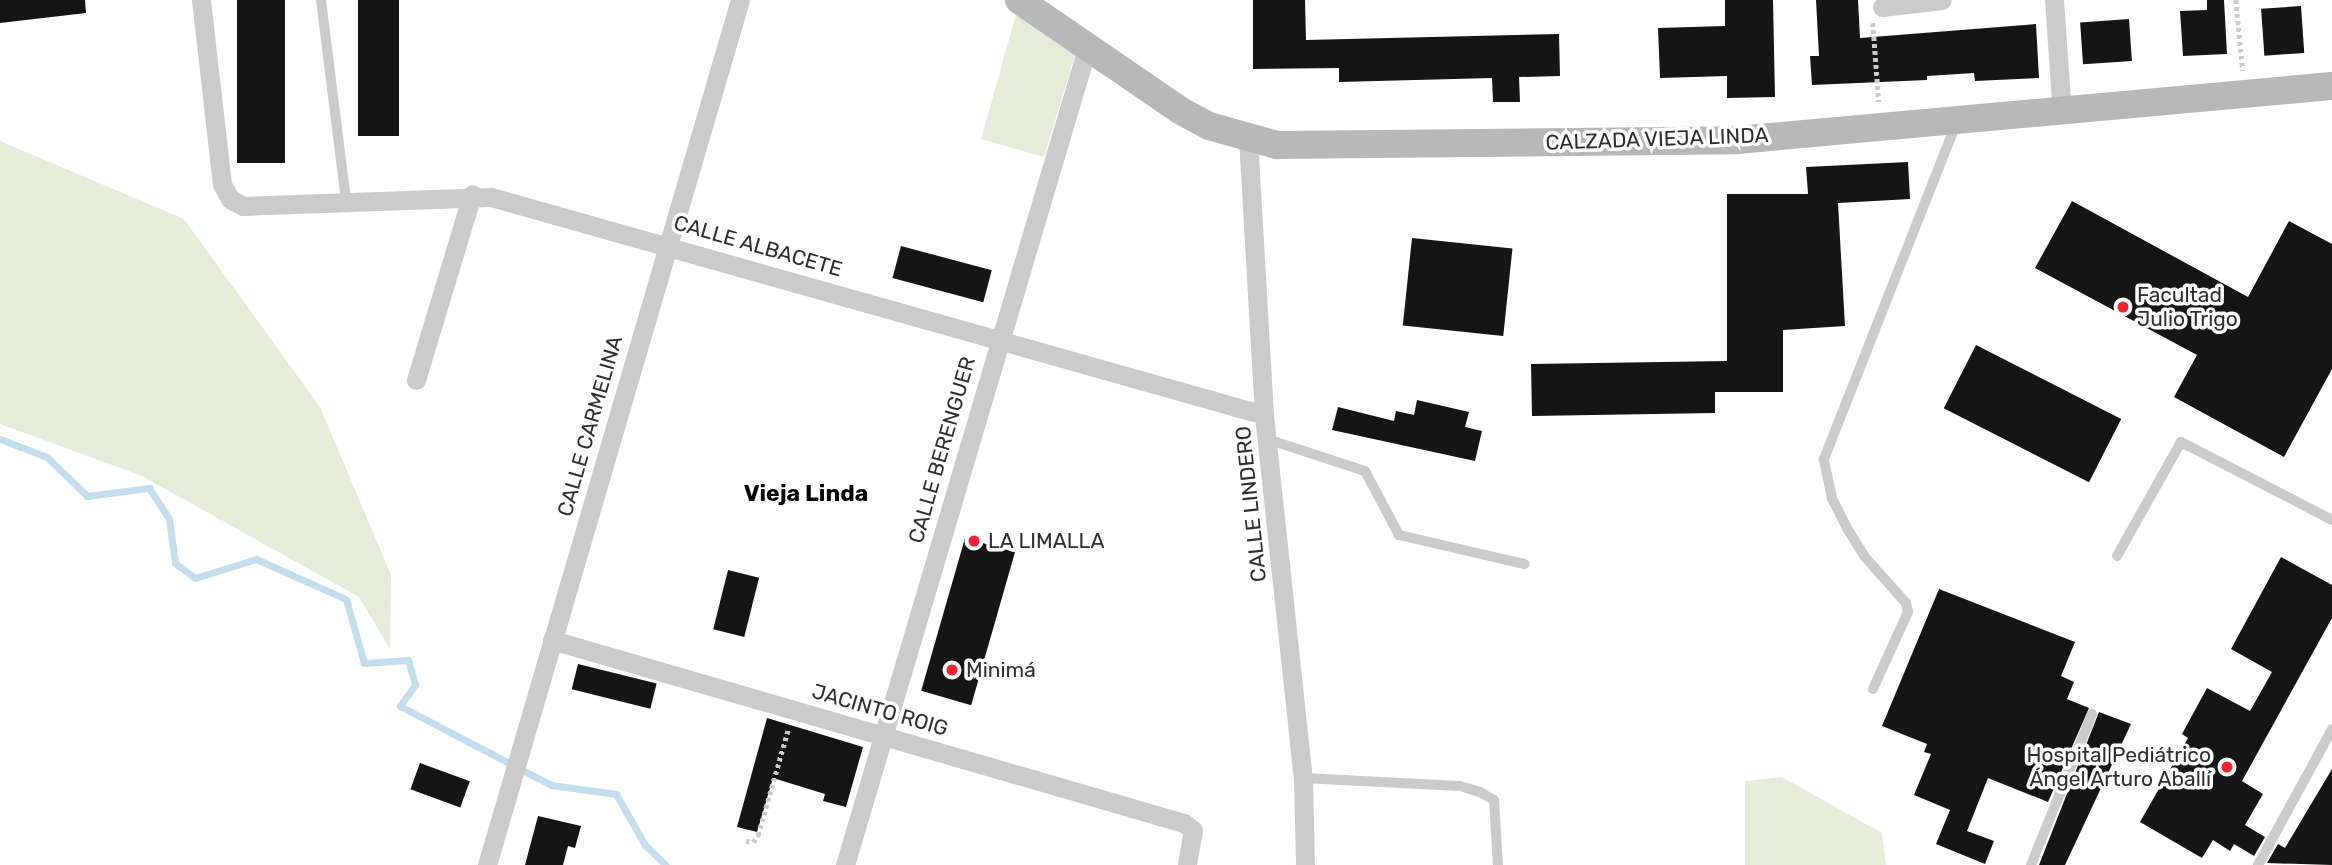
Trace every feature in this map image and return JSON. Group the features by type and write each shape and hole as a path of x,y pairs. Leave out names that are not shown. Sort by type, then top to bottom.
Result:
{"street":[{"name":"CALLE ALBACETE","path":"201,0 222,184 230,199 264,208 346,200 472,194 667,243 1264,415"},
{"name":"CALLE CARMELINA","path":"487,865 740,0"},
{"name":"CALZADA VIEJA LINDA","path":"1020,0 1181,111 1248,138 1314,147 1737,139 2062,113 2245,92 2332,86"},
{"path":"1882,7 1942,0"},
{"path":"2054,0 2062,113"},
{"name":"CALLE BERENGUER","path":"845,865 998,340 1087,48"},
{"name":"CALLE LINDERO","path":"1248,138 1264,415 1303,778 1305,865"},
{"path":"415,380 472,194"},
{"name":"JACINTO ROIG","path":"552,640 1184,823 1193,830 1187,865"}],"lane":[{"path":"321,0 346,200"},
{"path":"1873,689 1908,612 1906,603 1847,528 1832,498 1824,459 1957,121"},
{"path":"1267,439 1365,471 1399,535 1525,564"},
{"path":"2117,556 2181,442 2332,520"},
{"path":"2031,865 2092,714"},
{"path":"2258,865 2332,729"},
{"path":"1303,778 1460,786 1480,792 1494,800 1498,865"}],"path":[{"path":"2236,0 2245,92"},
{"path":"1881,127 1872,10 1882,7"},
{"path":"746,841 753,842 758,835 794,709"}],"green space":[{"path":"1017,11 1077,48 1044,157 981,139"},
{"path":"0,141 184,219 320,407 391,575 390,649 359,597 142,476 0,424"},
{"path":"1782,777 1882,833 1886,865 1745,865 1745,781"}],"building":[{"path":"0,0 85,0 86,13 0,23"},
{"path":"237,0 285,0 285,163 237,163"},
{"path":"358,0 399,0 399,136 358,136"},
{"path":"1253,0 1305,0 1306,40 1559,34 1560,76 1519,77 1520,102 1493,102 1492,78 1339,82 1339,68 1253,69"},
{"path":"1725,0 1773,0 1775,97 1727,98 1727,76 1660,78 1658,28 1725,26"},
{"path":"1816,0 1858,0 1860,38 2036,24 2039,78 1975,81 1974,73 1927,76 1927,80 1812,85 1810,56 1819,56"},
{"path":"2207,0 2224,0 2227,54 2183,56 2180,11 2207,10"},
{"path":"2301,6 2304,53 2264,56 2261,9"},
{"path":"2129,19 2132,61 2083,64 2080,22"},
{"path":"1908,162 1910,199 1838,203 1845,326 1783,330 1783,392 1715,392 1715,413 1532,416 1531,364 1727,361 1727,194 1808,194 1806,167"},
{"path":"2072,201 2248,297 2289,221 2332,244 2332,369 2284,457 2174,397 2197,355 2035,268"},
{"path":"1412,238 1512,249 1503,336 1403,326"},
{"path":"901,246 992,270 983,302 892,278"},
{"path":"1976,345 2121,419 2089,482 1944,408"},
{"path":"1417,400 1469,412 1465,427 1482,431 1475,461 1332,430 1338,407 1394,421 1396,411 1414,415"},
{"path":"965,538 1015,552 971,705 921,691"},
{"path":"2281,557 2332,585 2332,618 2242,781 2263,794 2245,825 2265,837 2254,856 2234,844 2230,851 2213,840 2202,858 2140,822 2188,738 2182,734 2207,688 2250,711 2272,672 2231,649"},
{"path":"728,570 759,578 744,637 713,629"},
{"path":"1939,589 2075,642 2061,676 2074,682 2067,699 2089,708 2048,802 1988,778 1967,831 1994,841 1985,864 1936,844 1950,810 1914,795 1931,754 1924,752 1927,744 1882,726"},
{"path":"578,664 657,684 650,709 572,689"},
{"path":"2099,712 2131,724 2065,865 2039,865"},
{"path":"767,718 863,747 846,807 823,801 825,794 773,778 757,832 737,827"},
{"path":"420,763 470,781 460,807 410,789"},
{"path":"2332,769 2332,865 2267,863 2278,844 2285,848"},
{"path":"538,816 581,826 575,848 568,846 563,865 525,865"}],"waterway":[{"path":"0,439 47,457 87,496 149,488 169,519 175,563 195,578 256,559 346,599 364,663 408,660 415,685 400,706 551,785 616,794 645,845 666,865"}],"place":[{"name":"Facultad Julio Trigo","path":"2123,307"},
{"name":"LA LIMALLA","path":"974,541"},
{"name":"Minimá","path":"952,670"},
{"name":"Hospital Pediátrico Ángel Arturo Aballí","path":"2227,767"}],"district":[{"name":"Vieja Linda","path":"806,493"}]}
